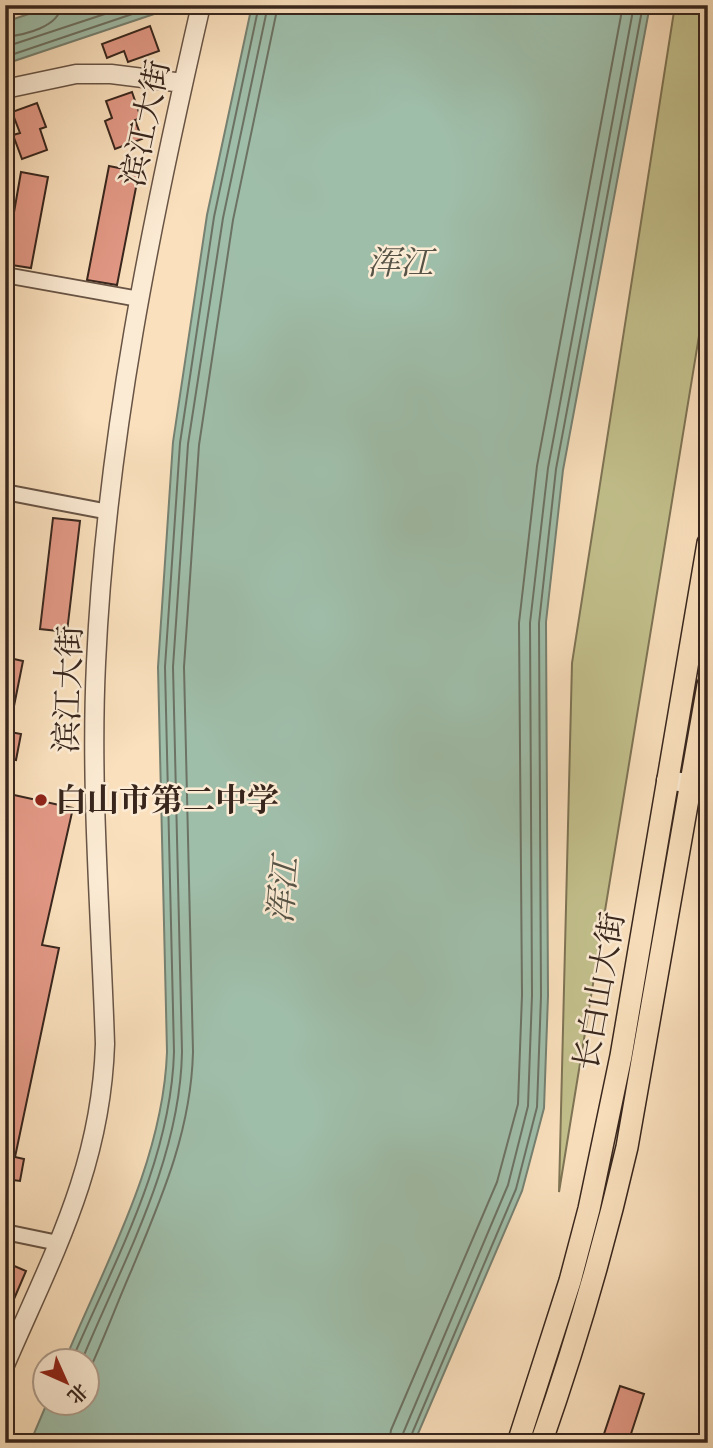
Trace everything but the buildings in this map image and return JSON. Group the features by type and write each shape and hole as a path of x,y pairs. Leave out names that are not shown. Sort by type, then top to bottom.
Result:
{"main road":[{"name":"长白山大街","path":"518,1443 589,1209 621,1056 708,543"},
{"name":"长白山大街","path":"541,1443 566,1370 619,1182 699,785 708,685"}],"street":[{"name":"滨江大街","path":"5,1365 86,1172 104,1091 105,1044 94,755 96,663 113,455 139,299 200,12"},
{"path":"5,89 76,74 111,74 183,83"},
{"path":"5,275 139,299"},
{"path":"5,492 109,512"},
{"path":"672,753 702,757"},
{"path":"666,780 699,785"},
{"path":"5,1232 58,1243"}],"shaded area":[{"path":"675,5 708,5 708,281 559,1192 572,663"}],"water":[{"path":"55,5 181,5 5,64 5,22"},
{"name":"浑江","path":"252,5 650,5 563,470 546,622 548,996 544,1108 522,1191 414,1443 30,1443 41,1416 102,1416 102,1346 71,1346 144,1172 163,1093 167,1052 158,667 173,442 207,215"}],"place":[{"name":"白山市第二中学","path":"41,800"}]}
